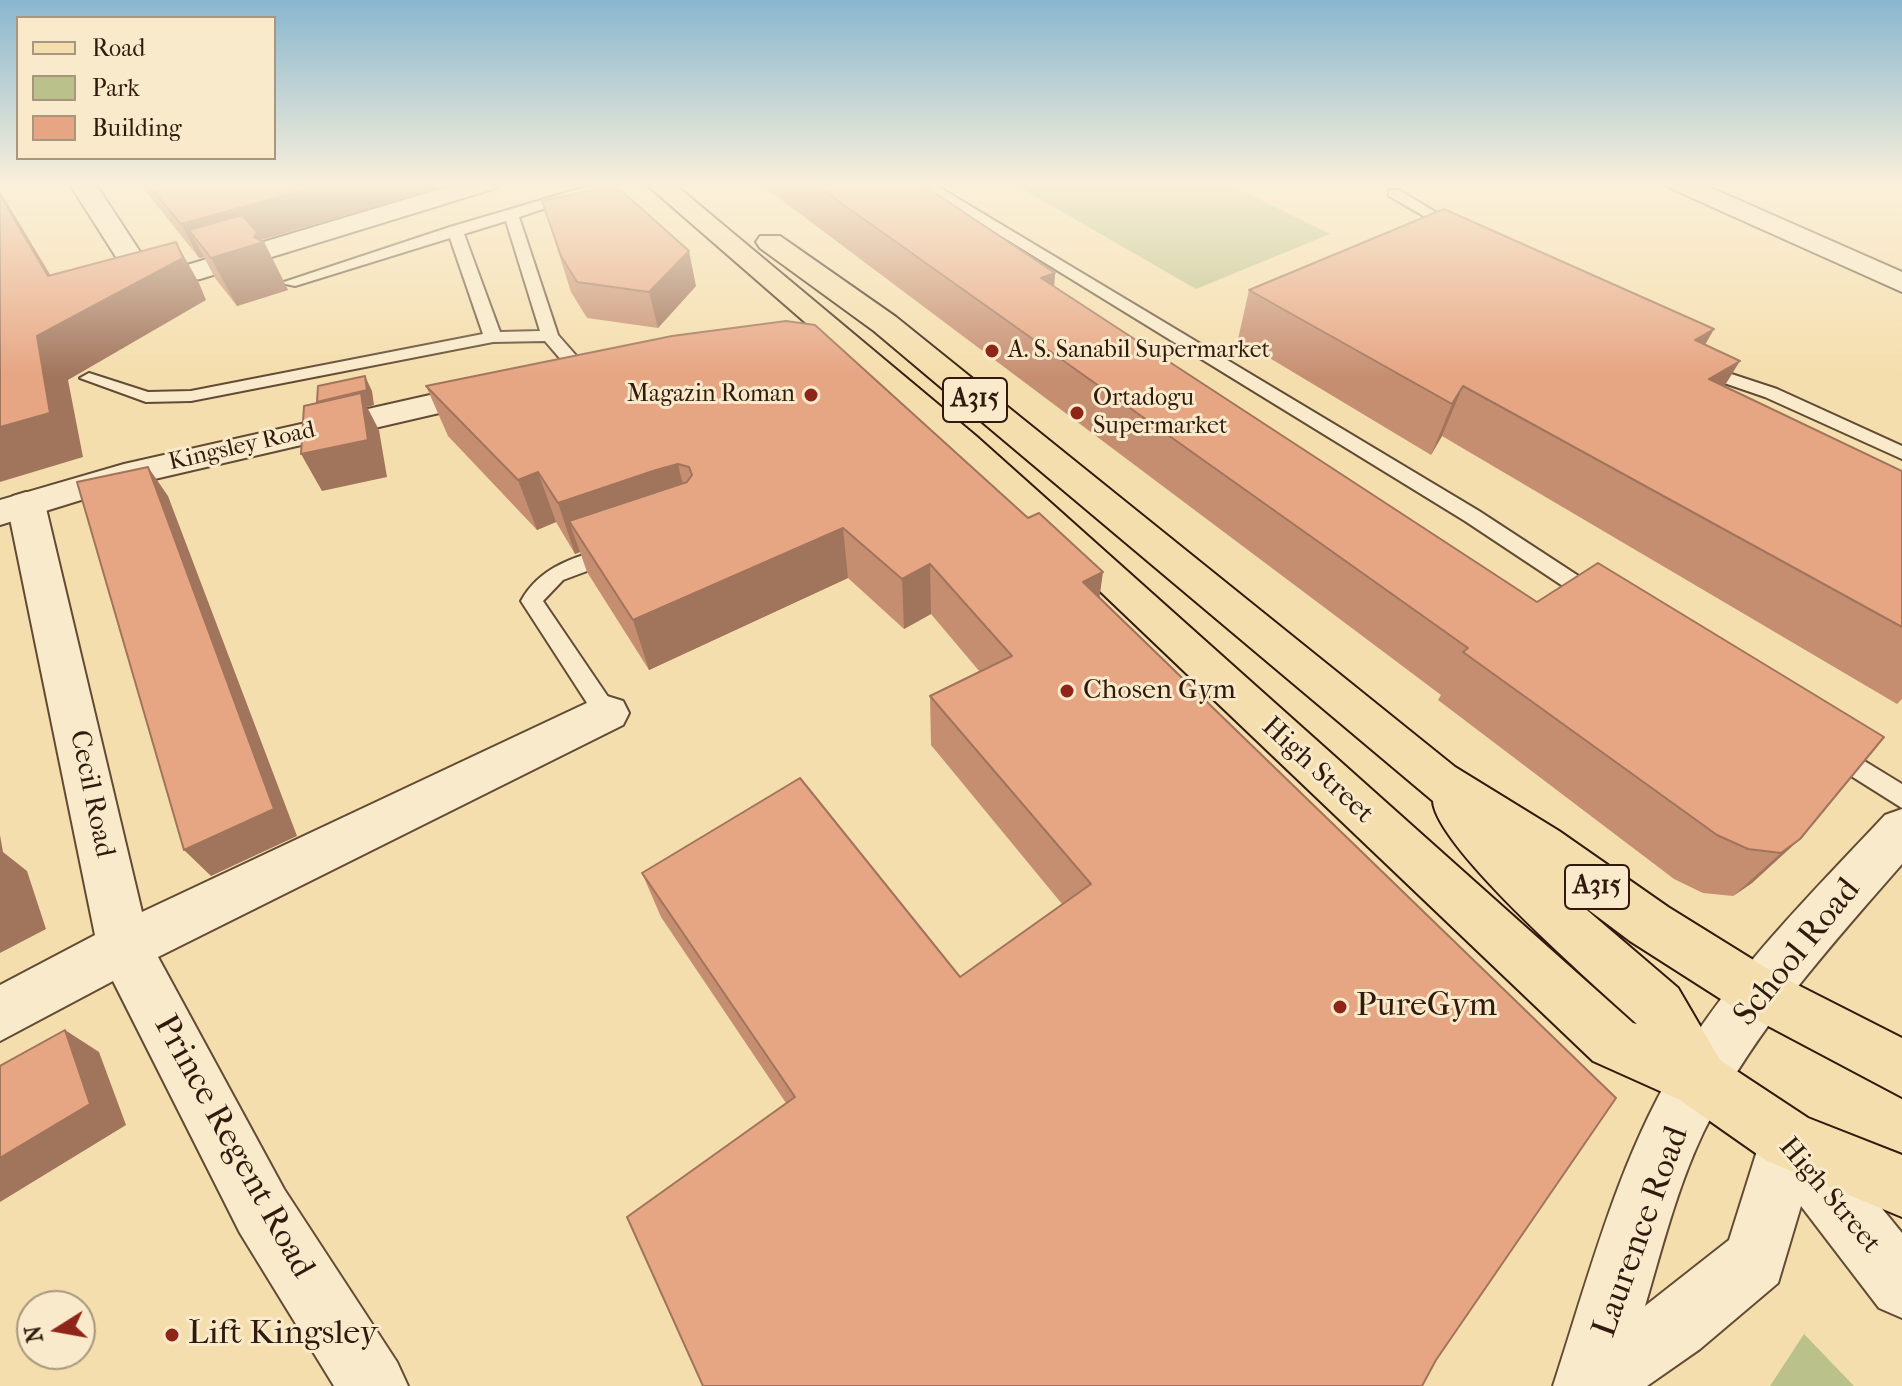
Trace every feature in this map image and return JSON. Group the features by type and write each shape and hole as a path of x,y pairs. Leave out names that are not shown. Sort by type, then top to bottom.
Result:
{"main road":[{"name":"High Street","path":"736,248 964,443 1613,1042 1700,1080 1788,1140"},
{"name":"High Street","path":"753,248 815,313 885,324 1438,780 1541,846 1649,924 1757,992"},
{"path":"1438,780 1509,873 1658,1007 1700,1080"},
{"name":"A315","path":"1757,992 1902,1069"},
{"name":"A315","path":"1788,1140 1902,1186"}],"street":[{"path":"124,248 140,273 158,277 190,273 274,248"},
{"path":"1823,248 1902,283"},
{"name":"Kingsley Road","path":"13,508 124,475 567,375"},
{"name":"Cecil Road","path":"13,508 124,947"},
{"path":"0,1014 124,947 607,713"},
{"name":"School Road","path":"1700,1080 1757,992 1902,830"},
{"name":"Prince Regent Road","path":"124,947 262,1211 373,1386"},
{"name":"Laurence Road","path":"1588,1386 1659,1170 1700,1080"},
{"name":"Laurence Road","path":"1588,1386 1676,1325 1755,1260 1788,1140"},
{"name":"High Street","path":"1788,1140 1902,1285"}],"lane":[{"path":"289,283 400,248"},
{"path":"461,248 493,337"},
{"path":"522,248 550,336 567,375"},
{"path":"1029,248 1472,516 1615,609"},
{"path":"89,378 146,397 191,396 493,337 550,336"},
{"path":"1688,363 1771,393 1902,453"},
{"path":"607,713 532,601 536,590 558,573 638,544"},
{"path":"1811,737 1902,797"}],"green space":[{"path":"1124,248 1297,248 1196,289"},
{"path":"1804,1334 1854,1386 1770,1386"}],"building":[{"path":"0,248 31,248 48,276 155,248 178,248 183,258 37,336 50,413 0,427"},
{"path":"203,248 245,248 211,258"},
{"path":"558,248 685,248 689,251 649,292 577,282"},
{"path":"904,248 1017,248 1055,273 1041,278 1537,602 1598,563 1884,737 1800,839 1781,853 1748,849 1717,835 1463,652 1468,648"},
{"path":"1351,248 1531,248 1714,329 1695,340 1740,361 1709,379 1902,471 1902,627 1463,386 1452,404 1249,290"},
{"path":"786,321 815,325 1028,518 1039,513 1103,572 1083,582 1616,1098 1436,1360 1422,1386 703,1386 627,1217 795,1097 642,873 800,778 960,977 1091,884 930,696 1012,656 930,564 902,579 843,528 633,620 569,521 687,482 692,475 689,467 678,464 656,470 558,503 538,472 518,480 426,386 672,336"},
{"path":"365,376 367,390 317,402 318,386"},
{"path":"361,393 368,440 301,454 304,406"},
{"path":"148,467 274,809 184,850 77,482"},
{"path":"65,1030 90,1104 0,1158 0,1066"}],"place":[{"name":"A. S. Sanabil Supermarket","path":"992,351"},
{"name":"Magazin Roman","path":"811,395"},
{"name":"Ortadogu Supermarket","path":"1077,413"},
{"name":"Chosen Gym","path":"1067,691"},
{"name":"PureGym","path":"1340,1007"},
{"name":"Lift Kingsley","path":"172,1335"}]}
